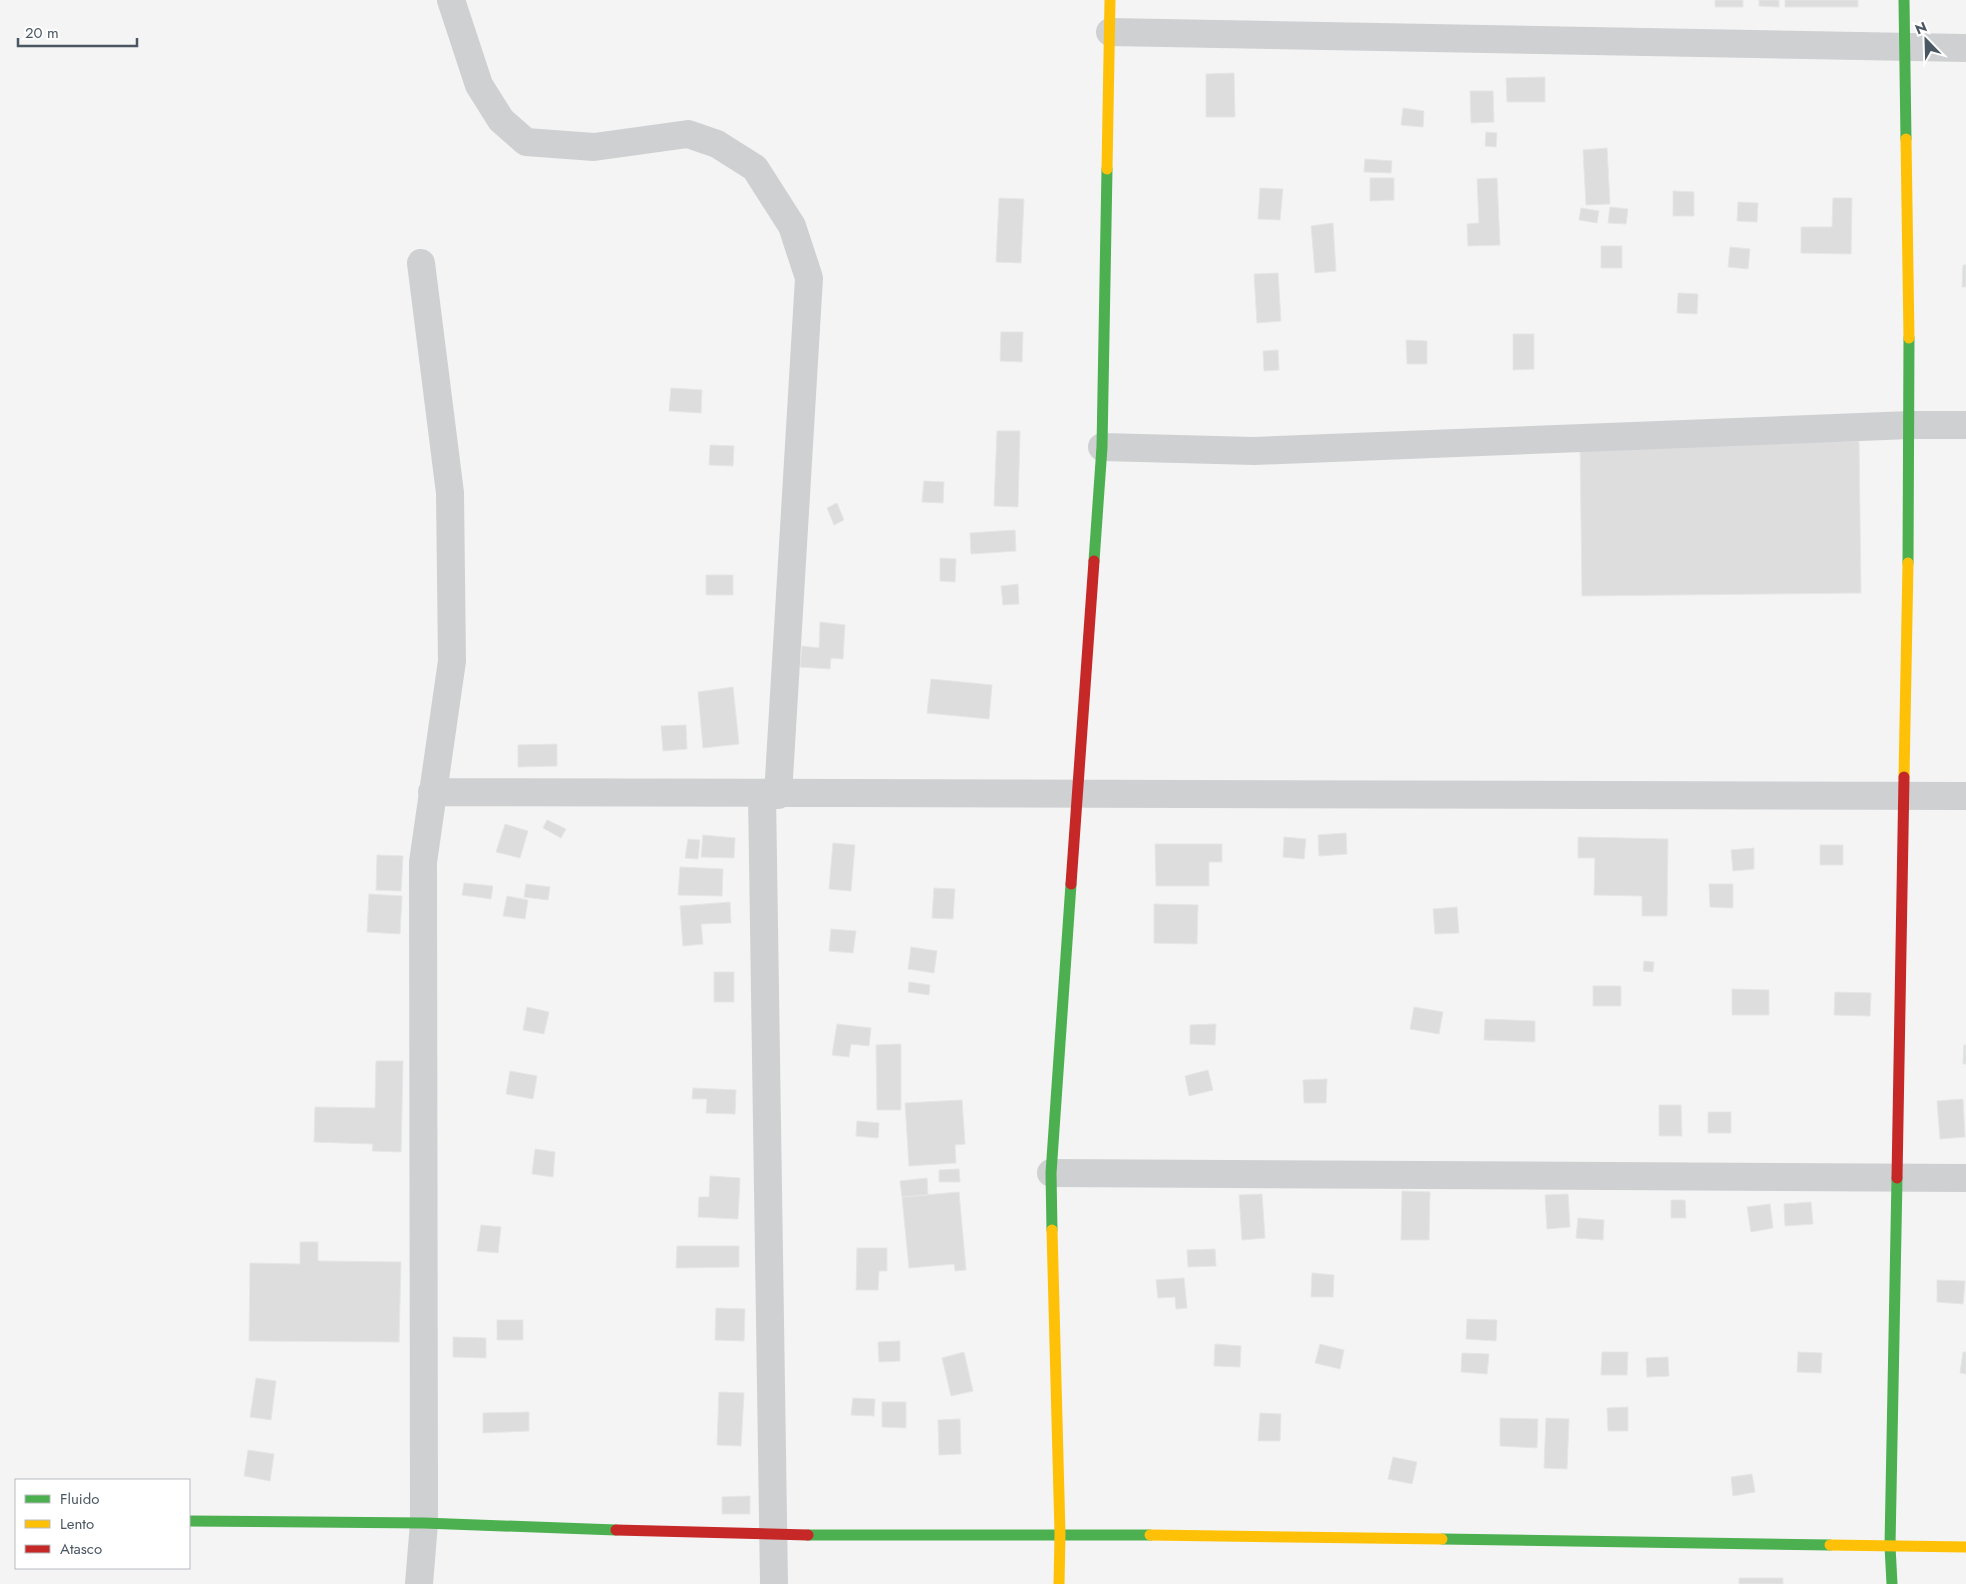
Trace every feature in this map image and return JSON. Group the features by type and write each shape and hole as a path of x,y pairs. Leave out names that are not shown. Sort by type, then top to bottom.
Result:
{"street":[{"path":"451,0 479,85 501,120 526,142 594,147 688,134 716,144 755,168 792,226 809,278 770,794 774,1584"},
{"path":"1059,1584 1060,1534 1052,1173 1102,446 1110,0"},
{"path":"1892,1584 1890,1546 1910,425 1904,0"},
{"path":"1110,32 1966,48"},
{"path":"419,1584 424,1523 422,862 452,661 450,493 420,263"},
{"path":"1102,446 1254,451 1966,424"},
{"path":"432,792 770,794 1903,794 1966,796"},
{"path":"1052,1173 1966,1178"},
{"path":"190,1522 424,1523 774,1534 1060,1534 1966,1547"}],"building":[{"path":"1715,0 1743,0 1743,7 1715,7"},
{"path":"1759,0 1779,0 1779,7 1759,6"},
{"path":"1785,0 1858,0 1858,7 1785,7"},
{"path":"1234,73 1235,117 1206,117 1206,74"},
{"path":"1545,77 1545,102 1507,102 1506,78"},
{"path":"1470,91 1493,91 1494,122 1471,123"},
{"path":"1403,108 1424,111 1423,127 1401,125"},
{"path":"1486,132 1497,133 1496,147 1485,146"},
{"path":"1607,148 1610,204 1586,205 1583,150"},
{"path":"1365,159 1392,161 1391,173 1364,172"},
{"path":"1370,178 1394,178 1394,200 1370,201"},
{"path":"1497,178 1500,245 1468,246 1467,224 1479,223 1477,179"},
{"path":"1260,188 1283,189 1280,220 1258,219"},
{"path":"1673,191 1694,192 1694,216 1673,216"},
{"path":"999,198 1024,199 1021,263 996,262"},
{"path":"1833,198 1852,198 1851,254 1801,253 1801,227 1832,227"},
{"path":"1738,202 1758,203 1757,222 1737,221"},
{"path":"1610,207 1628,209 1626,224 1608,223"},
{"path":"1581,208 1599,211 1597,223 1579,220"},
{"path":"1333,223 1336,271 1315,273 1311,226"},
{"path":"1601,246 1622,246 1622,268 1601,268"},
{"path":"1730,247 1750,249 1748,269 1728,267"},
{"path":"1963,265 1966,265 1966,287 1962,287"},
{"path":"1278,273 1281,321 1257,323 1254,274"},
{"path":"1678,293 1698,294 1697,314 1677,313"},
{"path":"1001,332 1023,332 1022,362 1000,361"},
{"path":"1513,334 1534,334 1534,369 1513,370"},
{"path":"1406,340 1427,341 1427,364 1407,364"},
{"path":"1278,350 1279,370 1264,371 1263,351"},
{"path":"671,388 702,390 701,413 669,411"},
{"path":"997,431 1020,431 1018,507 994,506"},
{"path":"1859,441 1861,593 1582,596 1580,445"},
{"path":"710,445 734,446 733,466 709,465"},
{"path":"924,481 944,482 943,503 922,502"},
{"path":"837,503 844,520 834,525 827,508"},
{"path":"1015,530 1016,551 971,554 970,533"},
{"path":"940,558 956,559 955,582 940,581"},
{"path":"706,575 733,575 733,595 706,595"},
{"path":"1018,584 1019,604 1003,605 1001,586"},
{"path":"820,622 845,625 843,659 831,658 830,669 800,667 802,646 819,648"},
{"path":"931,679 992,685 989,719 927,713"},
{"path":"733,687 739,744 703,748 698,692"},
{"path":"686,725 687,749 663,751 661,726"},
{"path":"557,744 557,766 518,767 518,745"},
{"path":"547,820 566,829 561,838 543,828"},
{"path":"505,824 528,831 520,858 496,852"},
{"path":"1346,833 1347,854 1319,856 1318,835"},
{"path":"703,835 735,838 734,858 701,857"},
{"path":"1284,837 1306,839 1304,859 1283,857"},
{"path":"1578,837 1668,839 1667,916 1642,916 1642,896 1594,895 1595,858 1578,858"},
{"path":"688,839 700,840 698,859 685,858"},
{"path":"833,843 855,845 851,891 829,889"},
{"path":"1155,844 1222,844 1222,862 1209,862 1209,886 1156,886"},
{"path":"1820,845 1843,845 1843,865 1820,865"},
{"path":"1754,848 1754,869 1733,871 1731,850"},
{"path":"377,855 403,856 401,891 376,890"},
{"path":"680,867 723,869 722,896 678,895"},
{"path":"464,883 493,886 491,899 462,895"},
{"path":"526,884 550,887 548,900 524,897"},
{"path":"1709,884 1733,884 1733,908 1710,907"},
{"path":"934,888 955,889 953,919 932,918"},
{"path":"369,894 402,896 400,934 367,932"},
{"path":"507,896 528,900 525,919 503,916"},
{"path":"730,902 731,923 701,924 703,944 683,946 680,906"},
{"path":"1154,904 1198,905 1197,944 1154,943"},
{"path":"1457,907 1459,933 1435,934 1433,909"},
{"path":"831,929 856,931 853,953 829,951"},
{"path":"911,947 937,951 934,973 908,969"},
{"path":"1644,961 1654,962 1653,972 1643,971"},
{"path":"714,972 734,972 734,1002 714,1002"},
{"path":"909,982 930,985 929,995 908,992"},
{"path":"1593,986 1621,986 1621,1006 1593,1006"},
{"path":"1732,989 1769,990 1769,1015 1732,1015"},
{"path":"1835,992 1871,993 1870,1016 1834,1015"},
{"path":"527,1007 549,1012 544,1034 523,1030"},
{"path":"1414,1007 1443,1012 1439,1034 1410,1029"},
{"path":"1485,1019 1535,1021 1535,1042 1484,1040"},
{"path":"837,1024 871,1028 869,1046 851,1044 849,1057 832,1055"},
{"path":"1216,1024 1215,1045 1190,1044 1190,1025"},
{"path":"901,1044 901,1110 877,1110 876,1045"},
{"path":"1964,1045 1966,1045 1966,1064 1963,1064"},
{"path":"376,1061 403,1061 401,1152 372,1151 373,1144 314,1142 315,1107 375,1108"},
{"path":"1208,1070 1213,1090 1189,1096 1185,1076"},
{"path":"510,1071 537,1076 533,1099 506,1094"},
{"path":"1327,1079 1326,1103 1304,1103 1303,1080"},
{"path":"693,1088 736,1090 735,1114 706,1113 707,1099 692,1099"},
{"path":"1963,1099 1965,1137 1940,1139 1937,1101"},
{"path":"962,1100 965,1144 955,1145 956,1163 909,1166 905,1103"},
{"path":"1659,1105 1681,1105 1682,1136 1659,1136"},
{"path":"1708,1112 1731,1112 1731,1133 1708,1133"},
{"path":"857,1121 879,1123 878,1138 856,1136"},
{"path":"535,1149 555,1152 553,1177 532,1174"},
{"path":"959,1169 960,1182 939,1182 939,1170"},
{"path":"710,1176 740,1178 738,1219 698,1217 699,1197 709,1197"},
{"path":"927,1178 928,1195 902,1197 900,1181"},
{"path":"1402,1191 1430,1192 1429,1240 1401,1240"},
{"path":"959,1192 966,1270 955,1271 954,1264 909,1268 902,1197"},
{"path":"1262,1194 1265,1238 1242,1240 1239,1195"},
{"path":"1568,1194 1570,1227 1547,1229 1545,1195"},
{"path":"1671,1200 1685,1200 1686,1218 1671,1218"},
{"path":"1811,1202 1813,1224 1785,1226 1784,1204"},
{"path":"1770,1204 1773,1228 1751,1232 1747,1207"},
{"path":"1578,1218 1604,1220 1603,1240 1576,1238"},
{"path":"481,1225 501,1227 498,1253 477,1251"},
{"path":"300,1242 318,1242 318,1261 401,1262 399,1342 249,1341 250,1263 300,1264"},
{"path":"677,1246 739,1246 739,1267 676,1268"},
{"path":"857,1248 887,1248 887,1271 879,1271 878,1290 856,1290"},
{"path":"1215,1249 1216,1266 1188,1267 1187,1250"},
{"path":"1312,1273 1334,1275 1333,1297 1311,1297"},
{"path":"1184,1278 1187,1308 1176,1309 1175,1297 1158,1298 1156,1280"},
{"path":"1937,1280 1965,1281 1963,1304 1937,1302"},
{"path":"716,1308 745,1309 744,1341 715,1340"},
{"path":"1467,1319 1497,1320 1496,1341 1466,1339"},
{"path":"497,1320 523,1320 523,1340 497,1340"},
{"path":"453,1337 486,1338 486,1358 453,1357"},
{"path":"900,1341 900,1361 879,1362 878,1342"},
{"path":"1215,1344 1241,1346 1240,1367 1214,1366"},
{"path":"1320,1344 1344,1350 1340,1369 1315,1363"},
{"path":"964,1352 973,1391 951,1396 942,1358"},
{"path":"1602,1352 1628,1352 1627,1375 1601,1375"},
{"path":"1798,1352 1822,1353 1821,1373 1797,1372"},
{"path":"1963,1352 1966,1352 1966,1374 1960,1373"},
{"path":"1462,1353 1489,1354 1487,1374 1461,1372"},
{"path":"1668,1357 1669,1376 1647,1377 1646,1358"},
{"path":"256,1378 276,1381 271,1420 250,1417"},
{"path":"719,1392 744,1393 741,1446 717,1445"},
{"path":"853,1398 875,1399 874,1416 851,1415"},
{"path":"882,1402 906,1402 906,1428 882,1427"},
{"path":"1628,1407 1628,1431 1608,1431 1607,1408"},
{"path":"529,1412 529,1431 483,1433 483,1413"},
{"path":"1260,1413 1281,1414 1280,1441 1258,1441"},
{"path":"1500,1418 1538,1419 1537,1448 1500,1446"},
{"path":"1546,1418 1569,1419 1567,1469 1544,1468"},
{"path":"960,1419 961,1454 939,1455 938,1420"},
{"path":"248,1450 274,1454 270,1481 244,1476"},
{"path":"1393,1457 1417,1462 1412,1484 1388,1479"},
{"path":"1752,1474 1755,1492 1733,1496 1731,1477"},
{"path":"750,1496 750,1514 722,1514 722,1497"},
{"path":"1739,1578 1783,1578 1783,1584 1739,1584"}],"traffic: fast":[{"path":"1904,0 1906,139"},
{"path":"1094,561 1102,447 1107,169"},
{"path":"1908,563 1909,338"},
{"path":"1052,1230 1051,1173 1071,884"},
{"path":"1892,1584 1890,1546 1897,1178"},
{"path":"190,1521 424,1523 616,1530"},
{"path":"808,1535 1150,1535"},
{"path":"1442,1539 1830,1545"}],"traffic: slow":[{"path":"1107,169 1110,0"},
{"path":"1906,139 1909,338"},
{"path":"1904,777 1908,563"},
{"path":"1052,1230 1060,1534 1059,1584"},
{"path":"1150,1535 1442,1539"},
{"path":"1830,1545 1966,1547"}],"traffic: jam":[{"path":"1071,884 1094,561"},
{"path":"1897,1178 1904,777"},
{"path":"616,1530 808,1535"}]}
